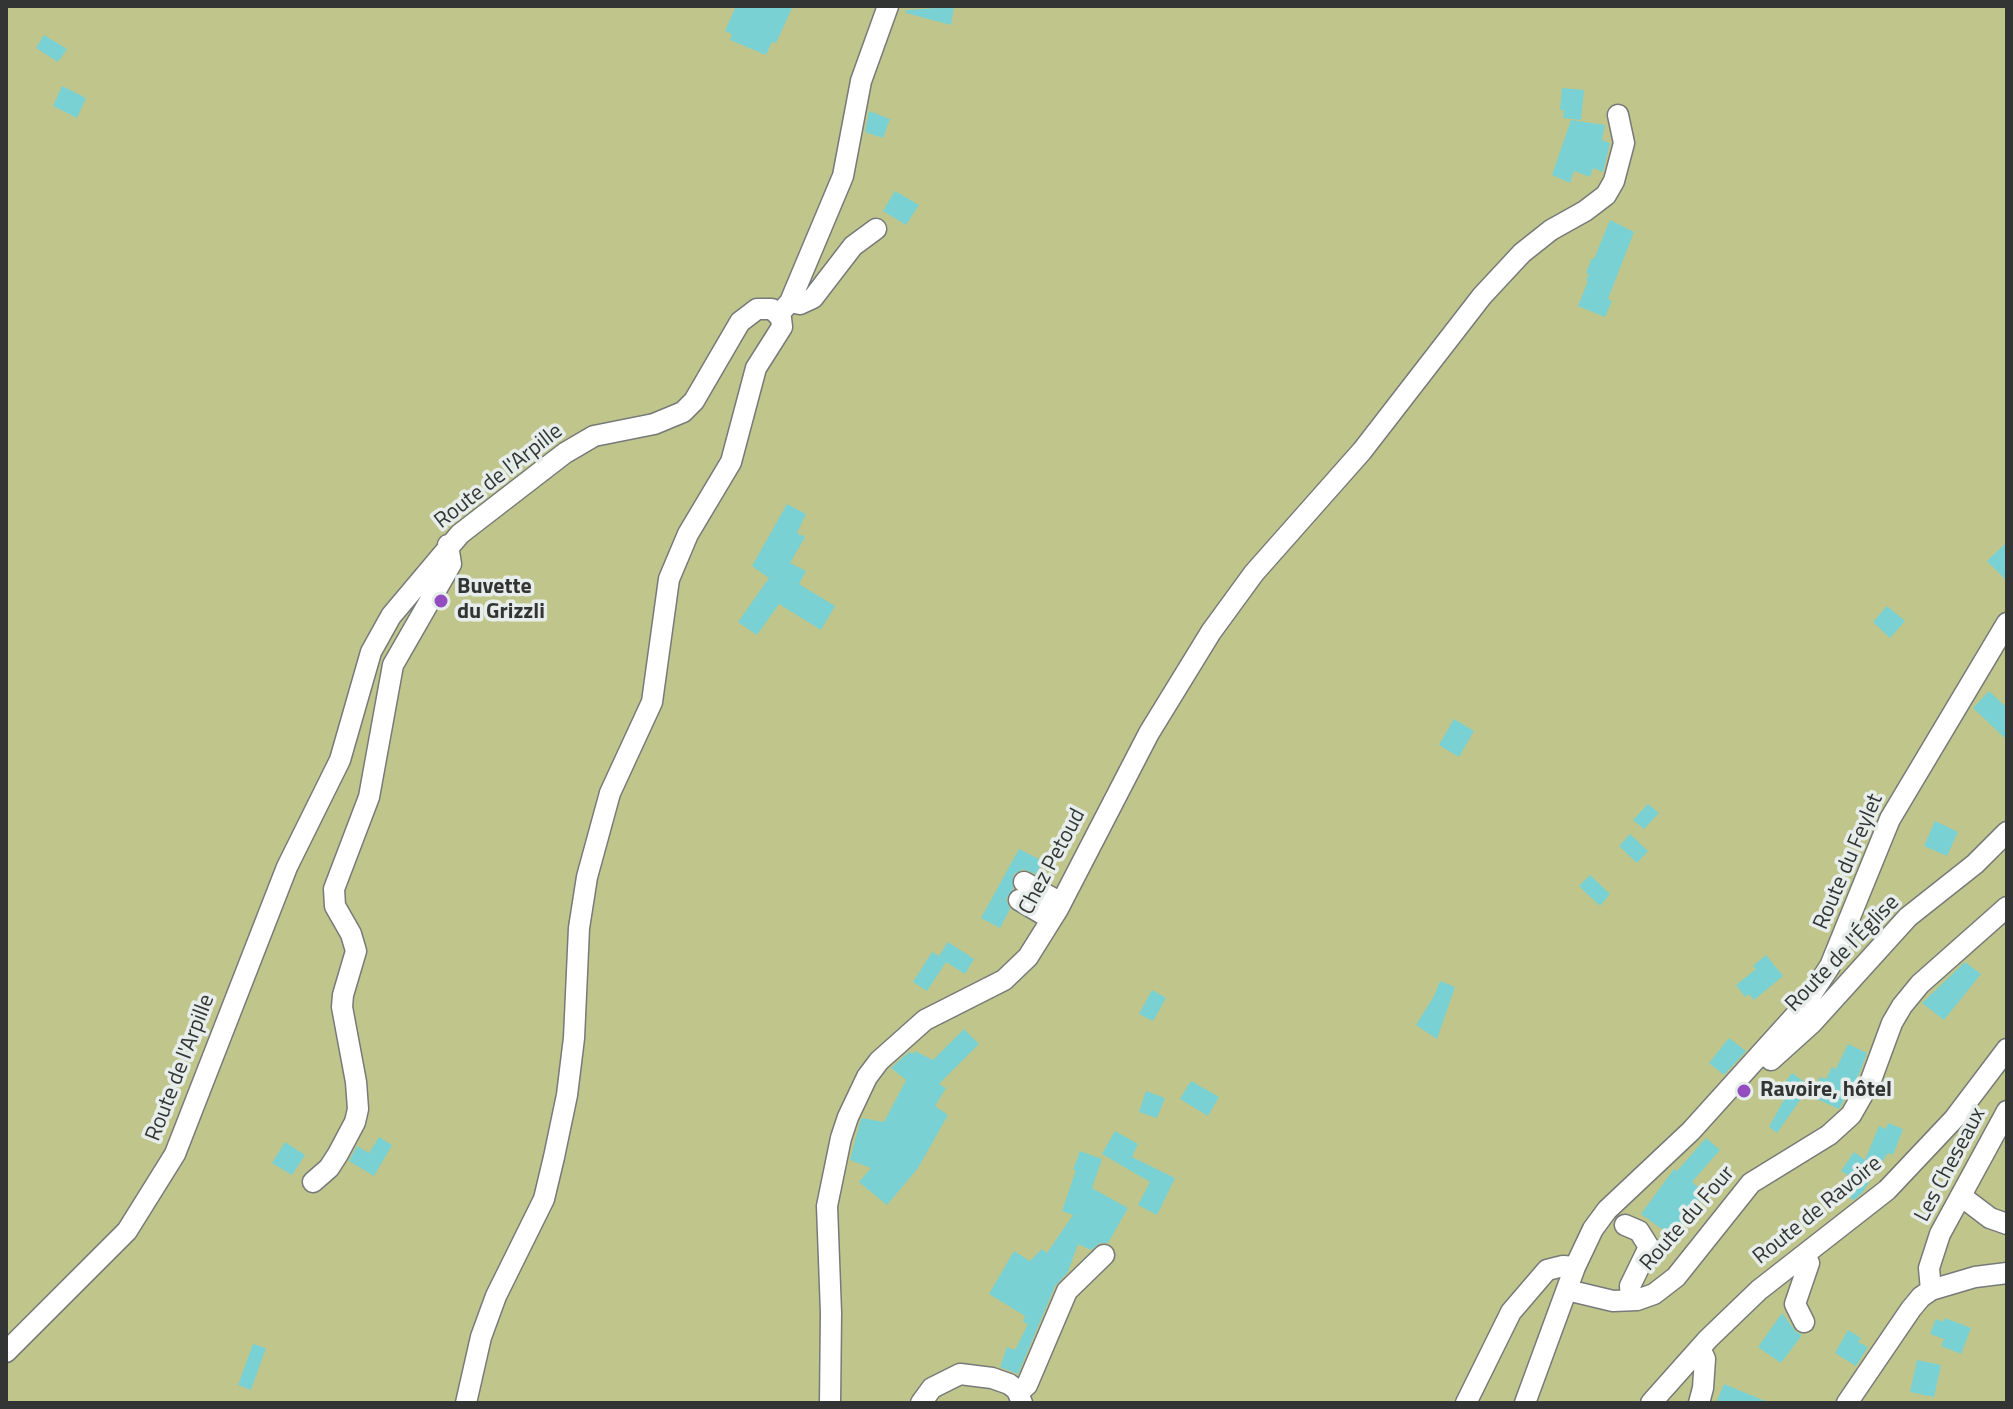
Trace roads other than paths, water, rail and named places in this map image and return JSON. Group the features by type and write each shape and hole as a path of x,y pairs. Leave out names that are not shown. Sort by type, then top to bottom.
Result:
{"street":[{"path":"466,1403 481,1337 496,1296 544,1199 567,1095 574,1038 579,928 587,877 610,793 652,702 669,579 688,534 731,462 753,375 782,327 784,308 843,176 858,94 888,6"},
{"name":"Chez Petoud","path":"830,1403 831,1313 826,1215 831,1176 848,1117 867,1077 879,1061 925,1020 979,994 1012,973 1028,957 1056,911 1116,794 1211,632 1254,573 1362,451 1482,296 1522,253 1551,230 1606,195 1614,181 1624,143 1618,115"},
{"name":"Route de l'Arpille","path":"6,1352 127,1231 175,1154 287,867 340,760 371,652 391,616 448,545 581,442 606,433 665,421 683,412 694,401 746,316 762,308 784,308 813,298 853,246 876,229"},
{"path":"313,1182 329,1168 338,1154 355,1122 358,1109 342,1007 356,951 351,934 335,906 334,889 369,797 393,665 451,564 448,545"},
{"name":"Route du Feylet","path":"1746,1068 1798,1013 1830,966 1890,819 2007,623"},
{"name":"Route de l'Église","path":"1746,1068 1763,1066 1803,1032 1908,917 1975,864 2007,832"},
{"path":"1022,891 1056,911"},
{"name":"Route du Four","path":"1567,1290 1613,1301 1631,1300 1654,1294 1676,1277 1751,1183 1838,1129 1851,1115 1871,1080 1892,1023 1902,1006 1920,984 2007,907"},
{"name":"Route de Ravoire","path":"1651,1403 1700,1348 1759,1290 1887,1190 1954,1119 2007,1049"},
{"path":"1525,1403 1575,1267 1593,1229 1607,1210 1691,1131 1746,1068"},
{"name":"Les Cheseaux","path":"1931,1290 1929,1268 1940,1234 2007,1111"},
{"path":"1961,1196 1990,1218 2007,1224"},
{"path":"1625,1225 1656,1238 1630,1286 1631,1300"},
{"path":"921,1403 932,1388 960,1374 1001,1380 1020,1398 1067,1291 1104,1255"},
{"path":"1804,1322 1795,1304 1809,1263 1805,1255"},
{"path":"1472,1397 1511,1312 1547,1270 1575,1267"},
{"path":"1847,1403 1876,1376 1911,1309 1921,1297 1931,1290 1975,1277 2007,1273"},
{"path":"1699,1403 1705,1359 1700,1348"}],"place":[{"name":"Buvette du Grizzli","path":"441,601"},
{"name":"Ravoire, hôtel","path":"1744,1091"}]}
